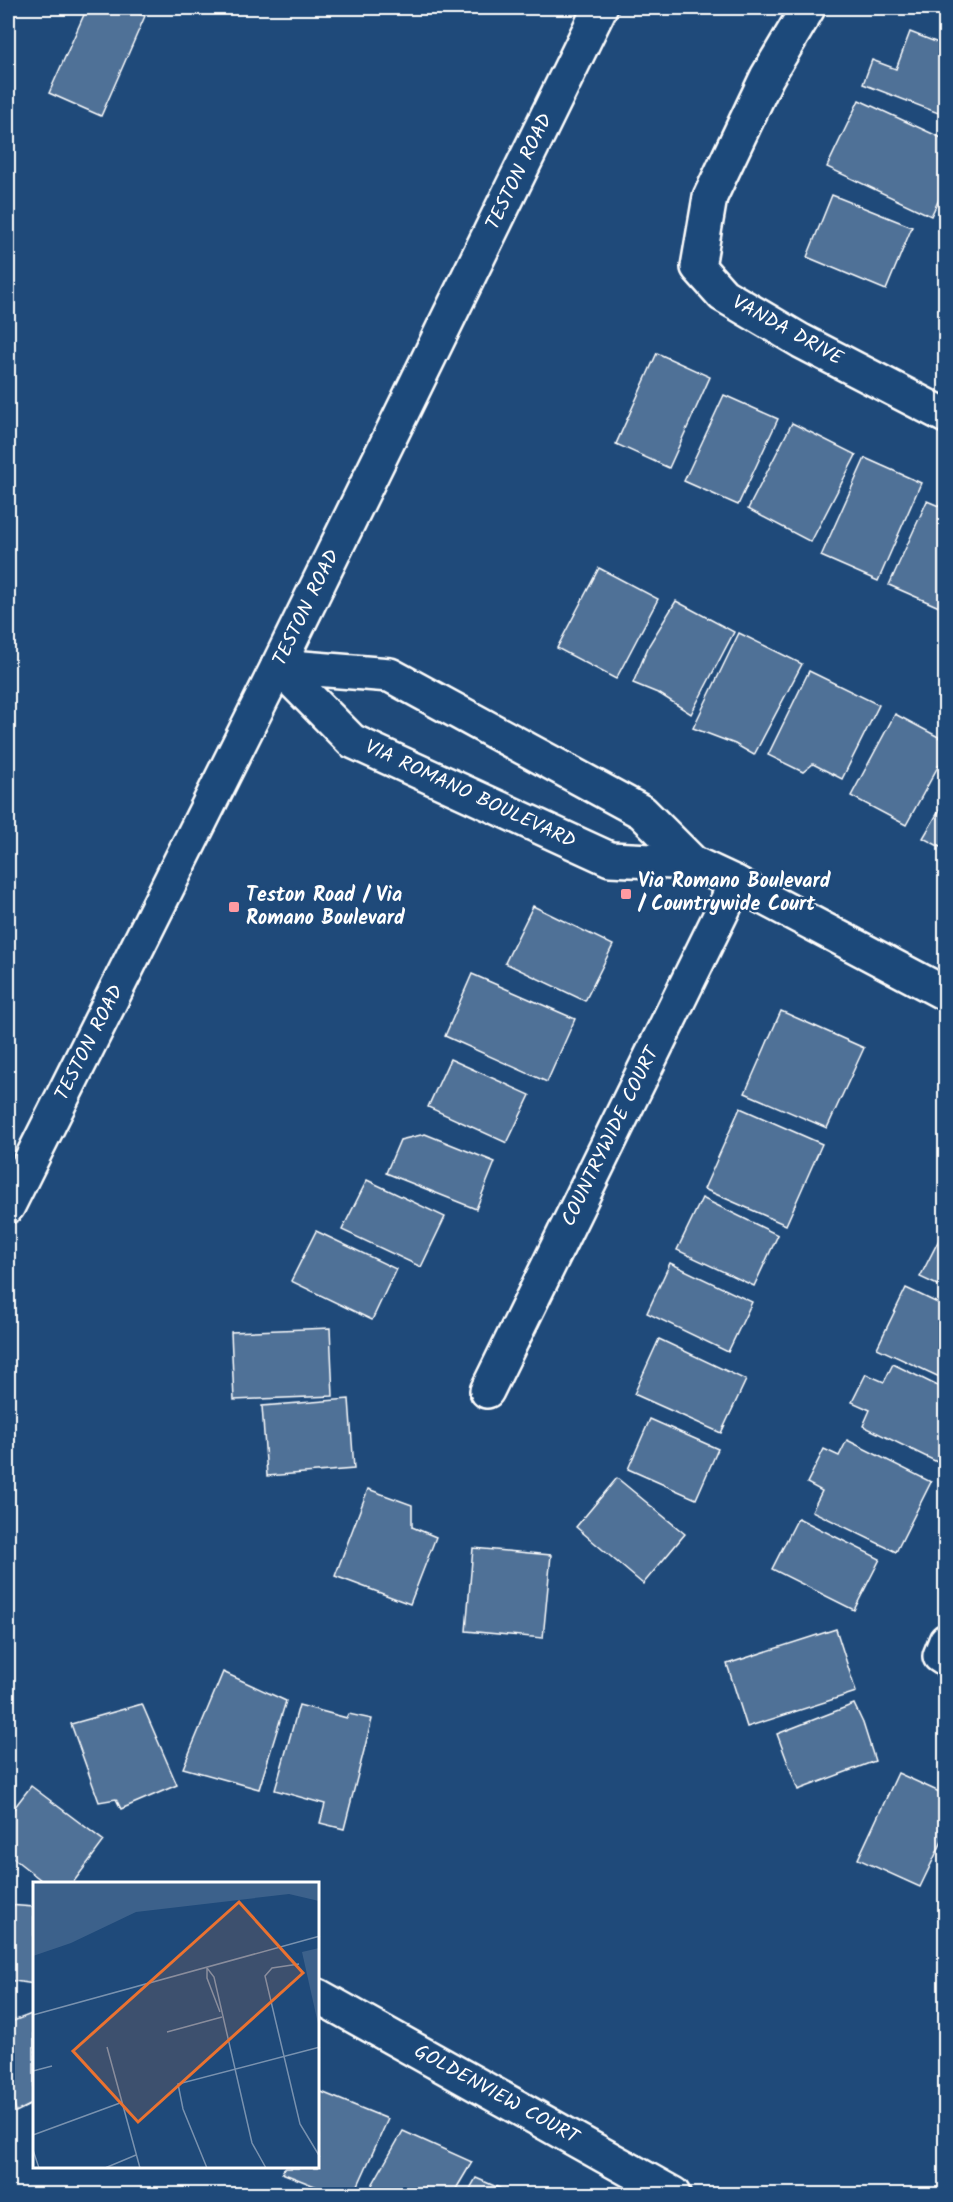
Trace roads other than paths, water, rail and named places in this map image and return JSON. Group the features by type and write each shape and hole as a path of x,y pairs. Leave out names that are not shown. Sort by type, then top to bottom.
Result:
{"street":[{"name":"TESTON ROAD","path":"8,1206 278,666 600,8"},
{"name":"VANDA DRIVE","path":"808,8 767,77 710,197 698,267 723,295 801,341 945,416"},
{"name":"VIA ROMANO BOULEVARD","path":"278,666 352,741 610,859 693,863"},
{"name":"VIA ROMANO BOULEVARD","path":"278,666 390,675 642,812 693,863 736,883 945,994"},
{"name":"COUNTRYWIDE COURT","path":"487,1391 736,883"},
{"path":"945,1641 940,1656 945,1660"},
{"name":"GOLDENVIEW COURT","path":"320,1996 673,2194"}],"place":[{"name":"Via Romano Boulevard / Countrywide Court","path":"626,894"},
{"name":"Teston Road / Via Romano Boulevard","path":"234,907"}]}
